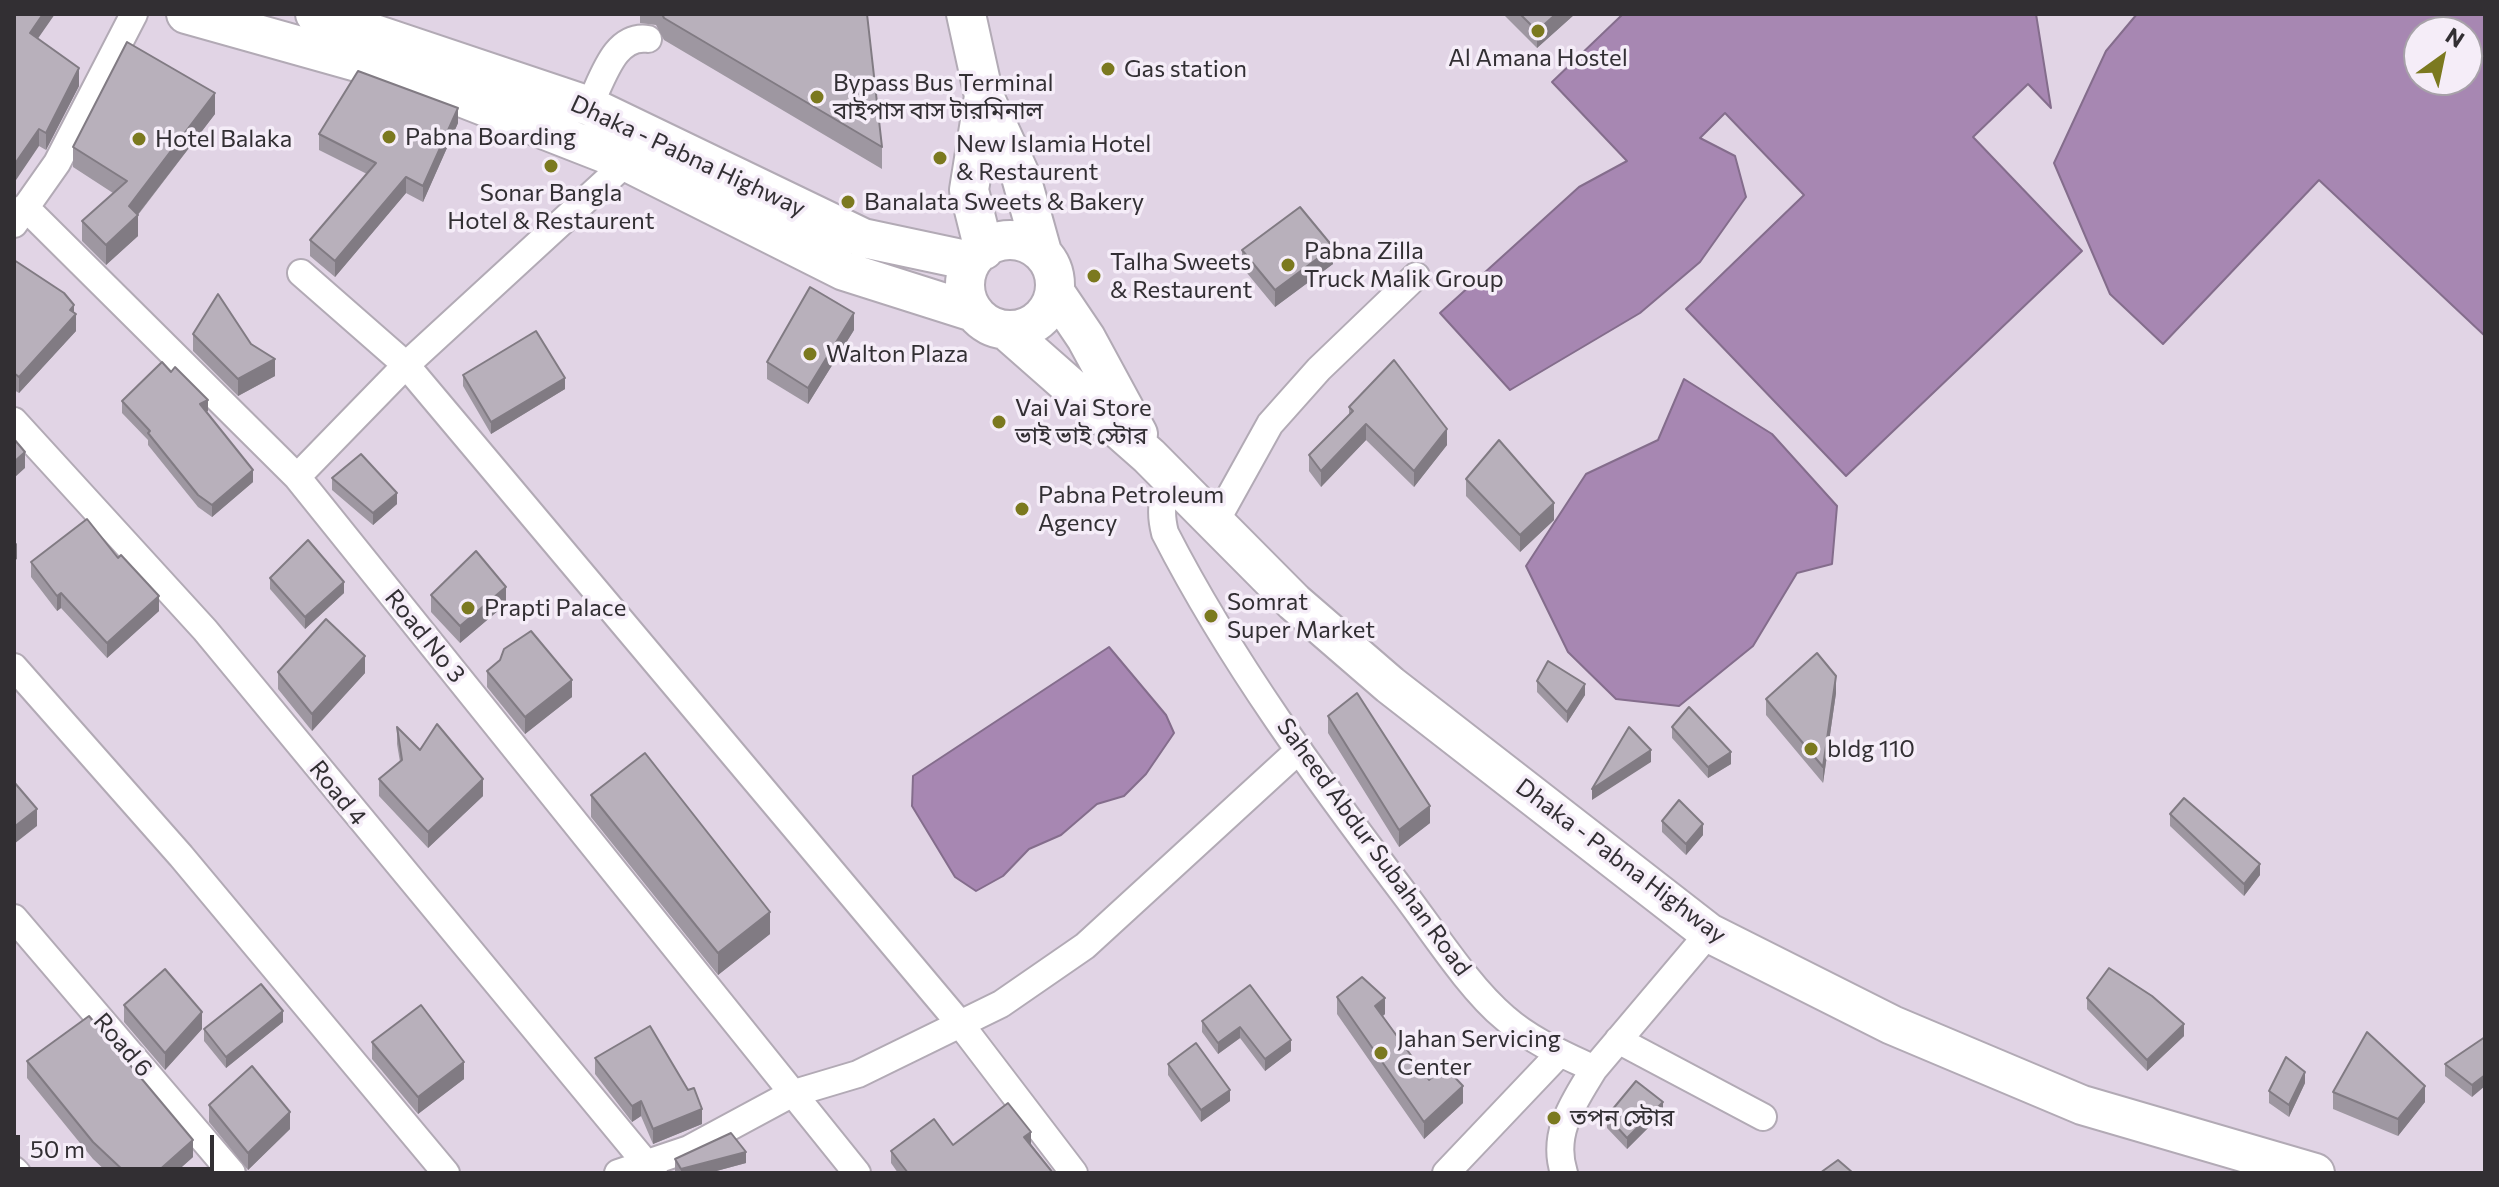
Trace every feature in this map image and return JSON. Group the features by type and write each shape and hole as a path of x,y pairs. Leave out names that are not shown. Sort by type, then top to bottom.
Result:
{"highway":[{"name":"Dhaka - Pabna Highway","path":"186,14 321,28 589,106 863,238 978,255"},
{"path":"966,14 984,96 1021,177 1042,252 1057,277 1057,295 1030,326 1007,331 985,324 970,311 964,290 965,271 978,255 1012,240 1030,244 1042,252"},
{"name":"Dhaka - Pabna Highway","path":"321,28 407,76 627,162 844,271 970,311"},
{"path":"978,255 969,190 984,96"},
{"path":"844,271 863,238"},
{"name":"Dhaka - Pabna Highway","path":"1057,295 1086,338 1160,469"},
{"name":"Dhaka - Pabna Highway","path":"1007,331 1160,469 1294,602 1390,685 1709,933 1892,1025 2082,1105 2315,1173"}],"street":[{"path":"20,216 57,163 134,14"},
{"path":"589,106 622,43 633,37 648,39"},
{"path":"297,477 406,365 627,162"},
{"name":"Road No 3","path":"20,216 297,477 857,1173"},
{"path":"301,273 406,365 961,1025 1074,1173"},
{"path":"1215,523 1270,424 1319,369 1416,276"},
{"name":"Road 4","path":"14,421 205,630 650,1168"},
{"name":"Saheed Abdur Subahan Road","path":"1160,469 1163,496 1161,515 1165,533 1224,635 1299,750 1446,949 1502,1017 1560,1053 1594,1069"},
{"path":"14,667 181,856 446,1173"},
{"path":"618,1173 650,1168 791,1094 858,1074 1001,1004 1085,946 1299,750"},
{"name":"Road 6","path":"14,918 232,1173"},
{"path":"1564,1173 1560,1160 1566,1115 1594,1069 1709,933"},
{"path":"1618,1040 1763,1117"},
{"path":"1446,1173 1560,1053"}],"shaded area":[{"path":"14,14 2485,14 2485,1173 14,1173"},
{"path":"1623,14 2036,14 2051,108 2028,84 1973,137 2082,251 1846,476 1686,309 1804,195 1725,113 1700,138 1735,156 1746,197 1700,262 1640,313 1510,390 1440,313 1579,187 1627,161 1552,82"},
{"path":"2137,14 2485,14 2485,336 2319,180 2163,344 2110,294 2054,163 2106,51"},
{"path":"1684,379 1772,434 1837,506 1832,564 1797,573 1753,646 1679,706 1616,699 1568,652 1526,566 1586,474 1658,440"},
{"path":"1109,647 1166,715 1174,733 1146,774 1124,796 1097,804 1061,835 1029,849 1003,876 976,891 955,877 912,806 913,776"}],"building":[{"path":"14,14 43,14 30,33 79,68 46,133 39,129 14,165"},
{"name":"Bypass Bus Terminal বাইপাস বাস টারমিনাল","path":"662,14 867,14 882,147 664,18"},
{"path":"1520,14 1556,14 1537,31"},
{"name":"Hotel Balaka","path":"127,42 215,93 129,206 138,215 106,245 82,221 127,181 73,147"},
{"path":"358,71 458,108 423,186 406,177 335,261 310,240 376,163 319,134"},
{"name":"Pabna Zilla Truck Malik Group","path":"1300,207 1333,247 1275,290 1242,250"},
{"path":"14,260 64,293 74,305 70,310 76,314 19,377 14,373"},
{"name":"Walton Plaza","path":"810,287 854,313 808,388 767,362"},
{"path":"218,294 251,344 275,359 238,379 193,334"},
{"path":"536,331 565,378 491,422 463,375"},
{"path":"1394,360 1447,429 1414,471 1366,424 1321,471 1309,455 1353,411 1349,407"},
{"path":"162,362 171,372 175,367 208,400 200,404 253,470 212,505 198,495 148,433 150,431 122,401"},
{"path":"14,439 25,452 14,462"},
{"path":"1499,440 1554,503 1520,535 1466,479"},
{"path":"361,454 397,493 373,513 332,478"},
{"path":"87,519 118,558 121,555 159,596 107,643 61,593 57,596 31,562"},
{"path":"308,540 344,582 305,617 270,578"},
{"path":"476,551 506,587 460,626 431,595"},
{"path":"326,619 365,656 312,714 278,672"},
{"path":"531,631 572,680 525,717 487,671 500,660 504,649"},
{"name":"bldg 110","path":"1817,653 1836,676 1823,767 1766,699"},
{"path":"1548,661 1585,684 1567,712 1537,681"},
{"path":"1357,693 1430,806 1399,830 1328,716"},
{"path":"1689,707 1731,752 1708,767 1672,727"},
{"path":"437,724 483,779 428,832 379,779 402,760 397,727 420,750"},
{"path":"1629,727 1651,750 1592,789"},
{"path":"645,753 770,912 718,953 591,795"},
{"path":"14,782 37,809 14,827"},
{"path":"2184,798 2260,864 2244,884 2170,814"},
{"path":"1679,800 1703,824 1686,844 1662,821"},
{"path":"2109,968 2152,996 2184,1024 2147,1060 2087,998"},
{"path":"165,969 202,1012 165,1053 124,1005"},
{"path":"1362,977 1385,998 1375,1006 1429,1080 1445,1067 1463,1086 1424,1122 1337,997"},
{"path":"261,984 283,1011 226,1057 204,1029"},
{"path":"1250,985 1291,1040 1265,1059 1240,1027 1218,1043 1202,1021"},
{"path":"421,1005 464,1062 418,1097 372,1042"},
{"path":"89,1016 193,1140 156,1173 126,1173 93,1142 27,1061"},
{"path":"650,1026 688,1090 694,1088 702,1109 653,1129 641,1101 632,1106 595,1058"},
{"path":"2367,1032 2425,1086 2398,1119 2333,1092"},
{"path":"2485,1037 2485,1075 2472,1085 2445,1064"},
{"path":"1196,1043 1230,1090 1201,1110 1168,1064"},
{"path":"2286,1057 2305,1072 2289,1105 2269,1091"},
{"path":"252,1066 290,1112 248,1153 209,1105"},
{"path":"1636,1081 1663,1102 1627,1138 1607,1116"},
{"path":"1008,1103 1031,1132 1024,1137 1053,1173 908,1173 891,1151 934,1119 953,1145"},
{"path":"731,1133 746,1152 681,1169 675,1159"},
{"path":"1838,1160 1853,1173 1820,1173"}],"place":[{"name":"Al Amana Hostel","path":"1538,31"},
{"name":"Gas station","path":"1108,69"},
{"name":"Bypass Bus Terminal বাইপাস বাস টারমিনাল","path":"817,97"},
{"name":"Pabna Boarding","path":"389,137"},
{"name":"Hotel Balaka","path":"139,139"},
{"name":"New Islamia Hotel & Restaurent","path":"940,158"},
{"name":"Sonar Bangla Hotel & Restaurent","path":"551,166"},
{"name":"Banalata Sweets & Bakery","path":"848,202"},
{"name":"Pabna Zilla Truck Malik Group","path":"1288,265"},
{"name":"Talha Sweets & Restaurent","path":"1094,276"},
{"name":"Walton Plaza","path":"810,354"},
{"name":"Vai Vai Store ভাই ভাই স্টোর","path":"999,422"},
{"name":"Pabna Petroleum Agency","path":"1022,509"},
{"name":"Prapti Palace","path":"468,608"},
{"name":"Somrat Super Market","path":"1211,616"},
{"name":"bldg 110","path":"1811,749"},
{"name":"Jahan Servicing Center","path":"1381,1053"},
{"name":"তপন স্টোর","path":"1554,1118"}]}
